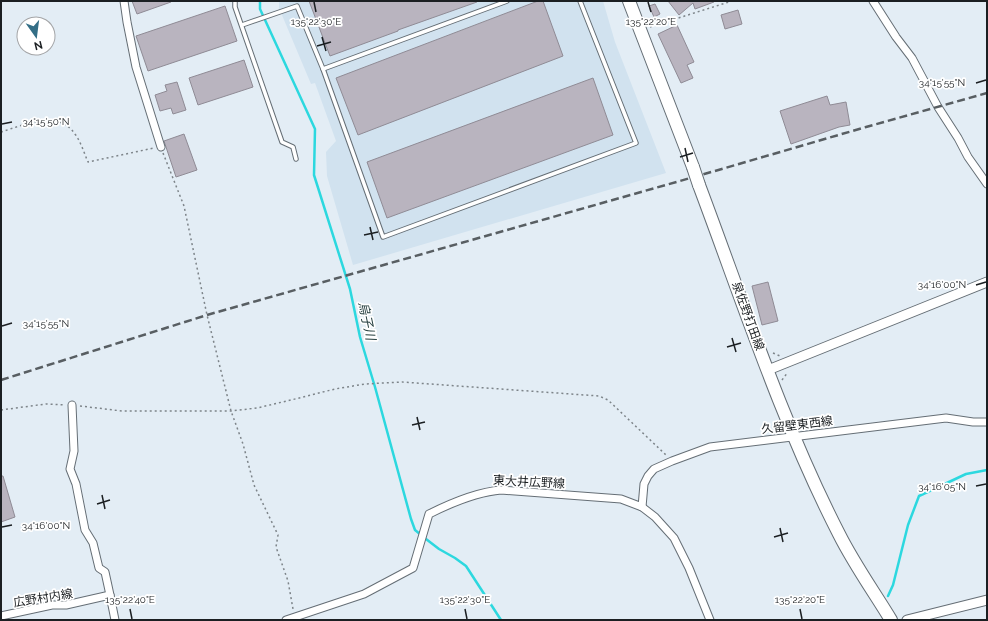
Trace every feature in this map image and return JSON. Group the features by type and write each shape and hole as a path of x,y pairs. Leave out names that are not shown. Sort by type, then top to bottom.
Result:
{"main road":[{"name":"泉佐野打田線","path":"629,1 768,370 795,437 840,534 891,620"}],"street":[{"path":"124,1 136,67 161,147"},
{"path":"874,1 896,37 912,58 938,107 958,138 968,157 987,184"},
{"path":"768,370 987,282"},
{"path":"72,405 74,451 70,469 76,484 85,530 93,543 100,568 105,572 115,620"},
{"name":"久留壁東西線","path":"642,507 644,484 654,469 710,447 946,418 973,422 987,422"},
{"name":"東大井広野線","path":"286,620 364,594 413,568 419,543 429,514 487,491 508,491 621,499 642,507 656,517 674,538 690,568 710,620"},
{"name":"広野村内線","path":"1,616 52,605 73,604 110,595"},
{"path":"907,620 987,600"}],"lane":[{"path":"235,1 235,7 282,142 293,147 296,160"},
{"path":"295,1 323,69 383,237 636,143 580,1"},
{"path":"323,69 507,1"},
{"path":"242,25 297,6"}],"path":[{"path":"641,30 732,1"},
{"path":"1,132 44,120 63,123 75,134 88,162 161,147 184,206 207,315 231,411 243,444 254,485 278,535 276,547 288,581 294,617"},
{"path":"770,352 784,357"},
{"path":"1,410 46,404 72,405 122,411 231,411 257,408 335,389 382,382 409,382 599,396 608,400 672,461"}],"shaded area":[{"path":"279,1 603,1 615,42 666,173 353,265 327,176 326,152 336,141 315,83 311,84 279,8"}],"building":[{"path":"132,1 171,1 171,2 137,14"},
{"path":"309,1 477,1 477,2 330,56"},
{"path":"538,1 543,1 563,56 358,135 336,78"},
{"path":"668,1 714,2 695,9 693,3 679,15"},
{"path":"655,4 660,14 654,17 649,6"},
{"path":"225,6 237,41 148,71 136,36"},
{"path":"738,10 742,24 725,29 721,15"},
{"path":"677,25 694,62 687,65 693,78 681,83 658,34"},
{"path":"244,60 253,87 198,105 189,78"},
{"path":"593,78 613,135 387,218 367,162"},
{"path":"177,82 186,110 173,114 171,108 160,111 155,95 167,91 165,85"},
{"path":"827,96 830,105 846,102 850,125 839,127 791,144 780,111"},
{"path":"184,134 197,170 176,177 164,141"},
{"path":"768,282 778,321 762,325 752,286"},
{"path":"1,476 3,476 15,517 1,522"}],"waterway":[{"name":"烏子川","path":"260,1 260,9 315,129 314,175 350,289 360,337 415,530 439,549 466,566 501,620"},
{"path":"888,596 893,585 908,525 919,496 966,474 987,470"}],"railway":[{"path":"1,380 207,315 987,93"}]}
